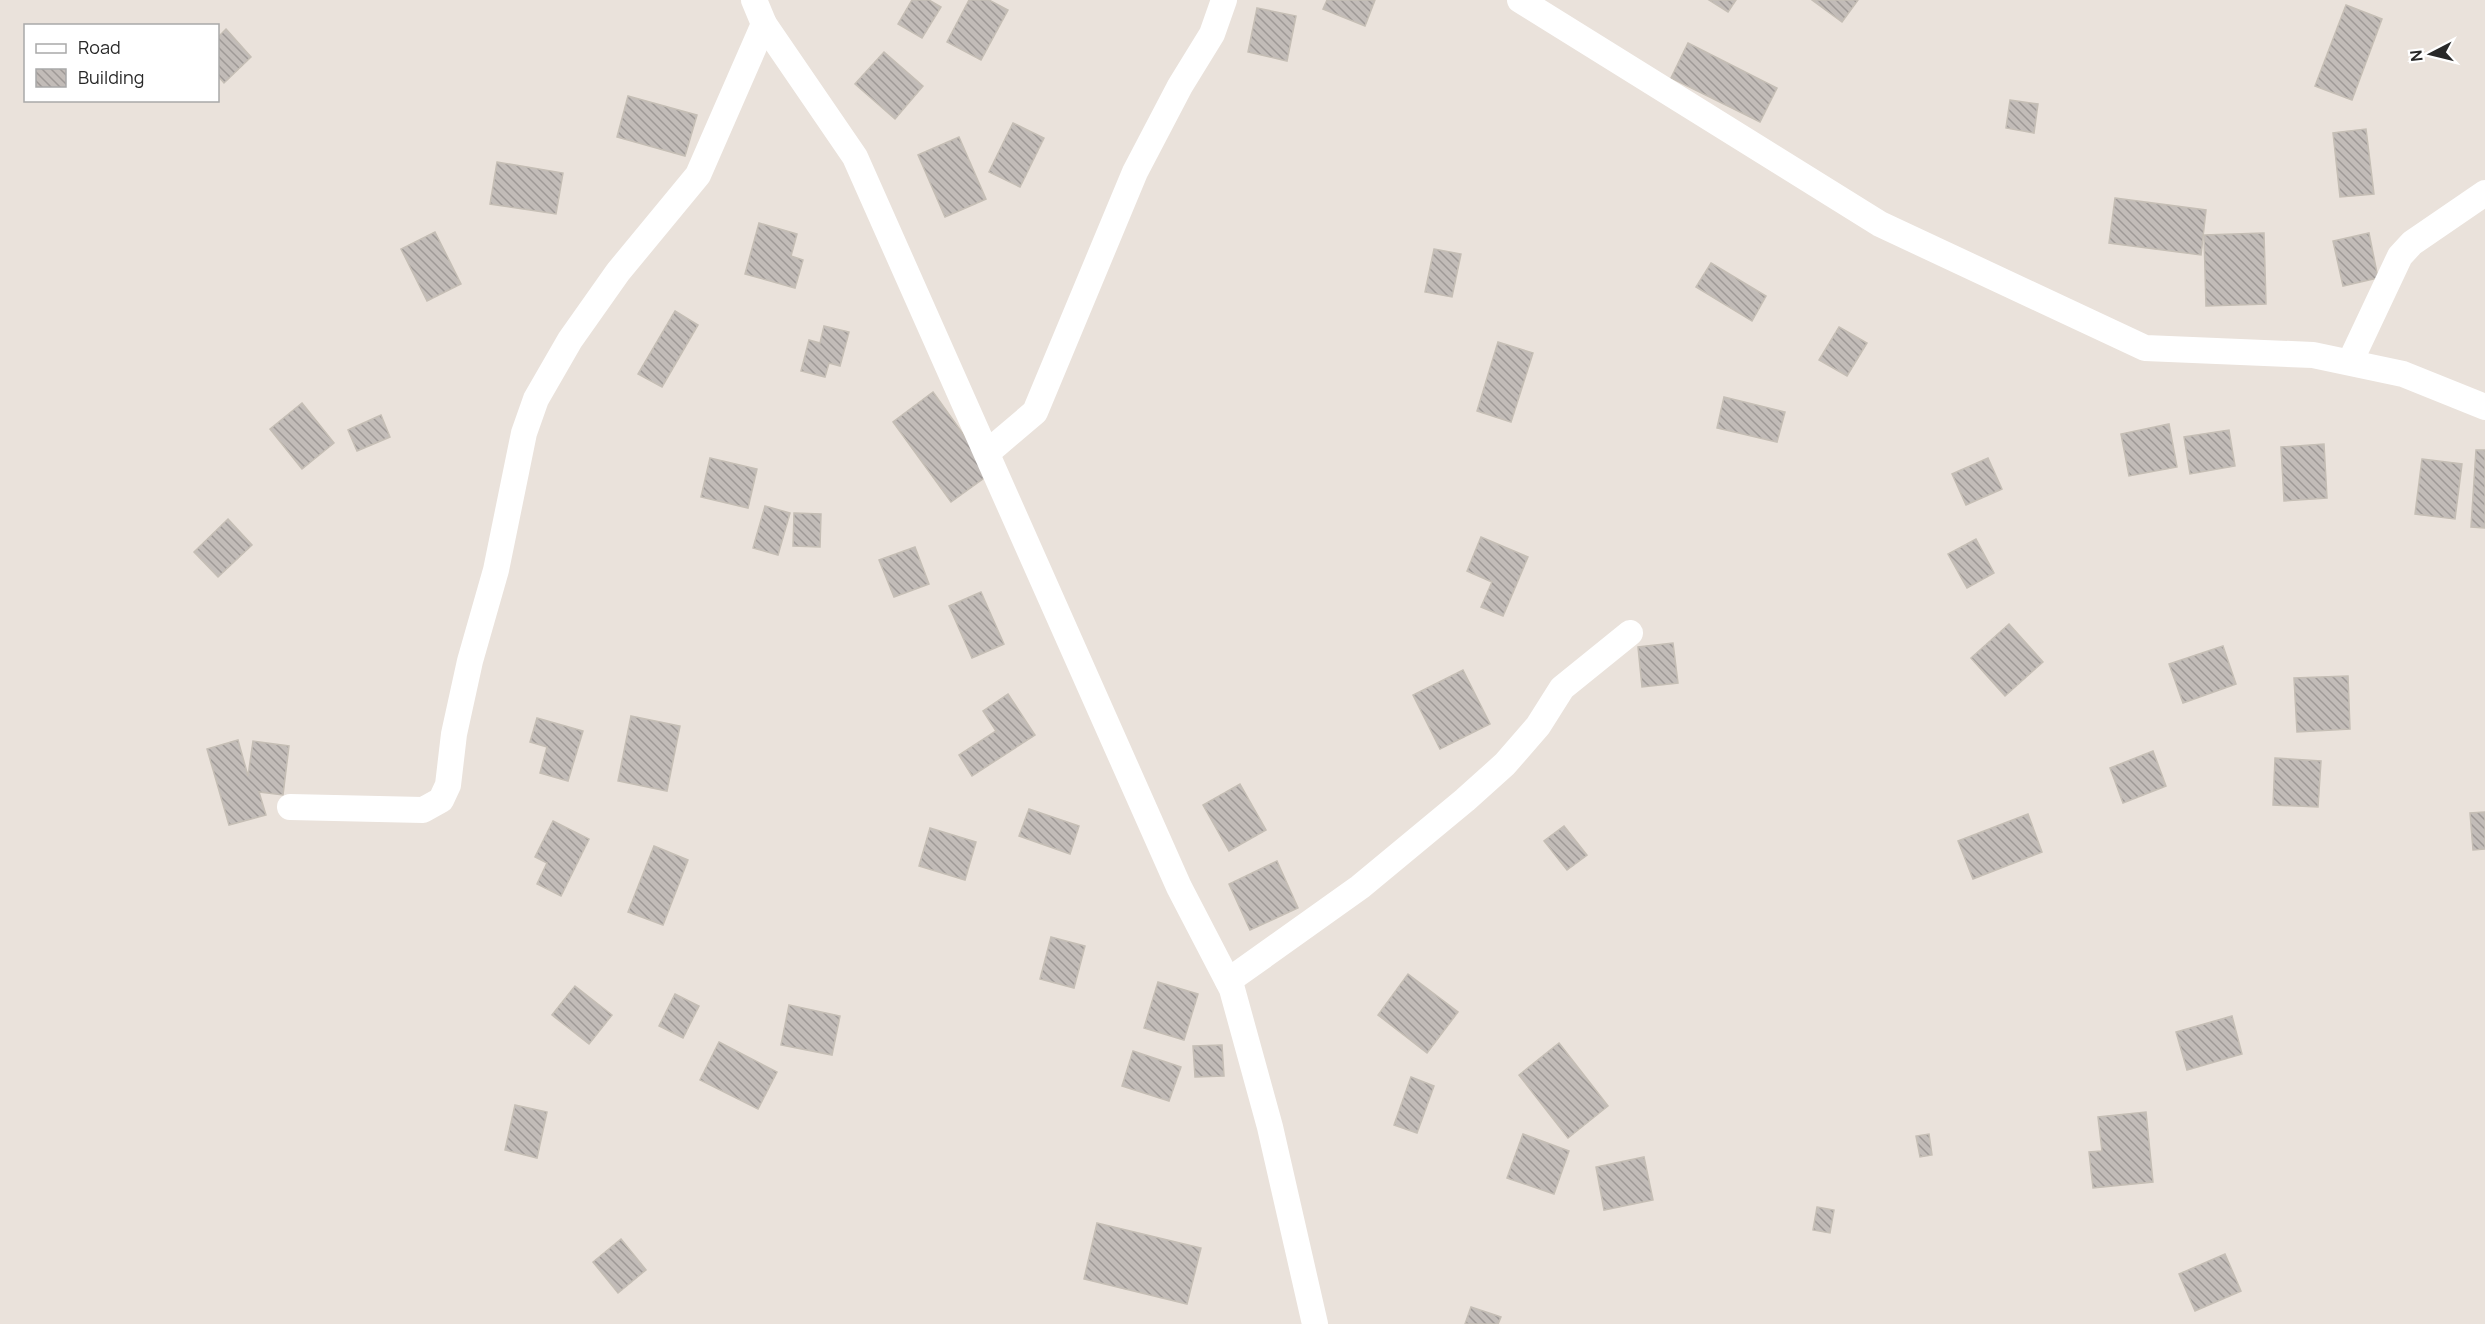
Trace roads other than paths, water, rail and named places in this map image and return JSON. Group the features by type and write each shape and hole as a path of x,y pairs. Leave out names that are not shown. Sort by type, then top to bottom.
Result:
{"street":[{"path":"754,0 764,24 855,157 1179,887 1228,981 1270,1127 1315,1324"},
{"path":"987,452 1035,412 1060,346 1100,259 1135,172 1180,86 1212,34 1224,0"},
{"path":"1521,0 1880,224 2145,348 2313,355 2403,374 2485,407"},
{"path":"290,807 423,810 441,800 448,785 454,734 470,661 496,570 524,433 536,399 570,340 618,272 698,175 764,24"},
{"path":"2350,362 2400,256 2412,243 2485,193"},
{"path":"1228,981 1360,887 1465,800 1505,764 1538,726 1562,688 1630,633"}]}
